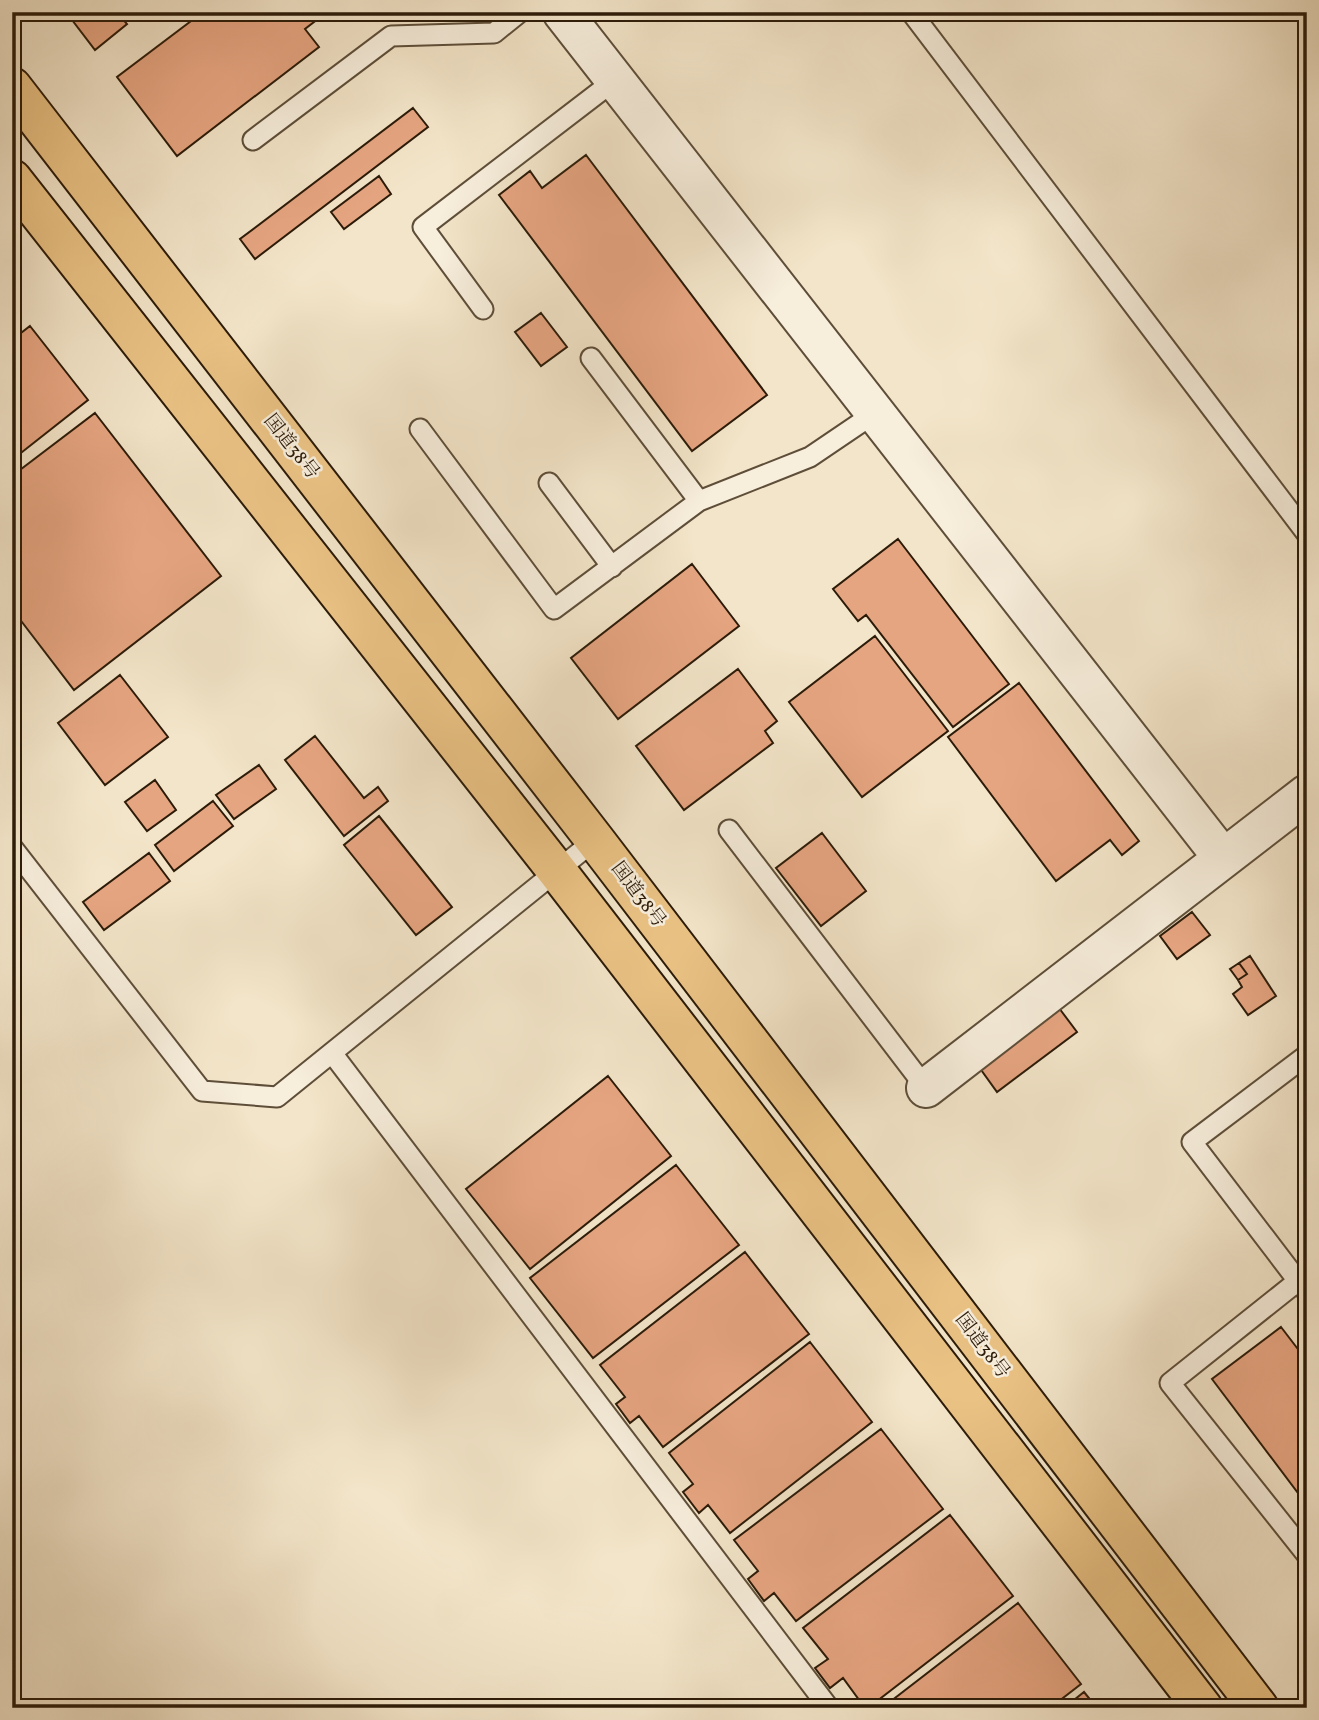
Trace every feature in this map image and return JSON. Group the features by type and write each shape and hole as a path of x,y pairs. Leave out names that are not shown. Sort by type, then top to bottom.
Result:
{"highway":[{"name":"国道38号","path":"12,87 595,840 1259,1708"},
{"path":"12,179 557,871 1203,1708"}],"street":[{"path":"562,12 1223,858"},
{"path":"926,1088 1307,794"}],"lane":[{"path":"253,140 391,36 494,33 520,12"},
{"path":"911,12 1307,534"},
{"path":"483,309 424,227 615,80"},
{"path":"591,358 699,501"},
{"path":"420,429 554,609 699,501 810,457 875,413"},
{"path":"549,483 612,567"},
{"path":"729,830 926,1088"},
{"path":"12,847 202,1091 277,1097 595,840"},
{"path":"332,1053 830,1708"},
{"path":"1307,1055 1192,1142 1302,1287 1170,1383 1307,1555"}],"building":[{"path":"66,12 117,12 127,24 95,50"},
{"path":"203,12 327,12 305,29 319,47 177,156 117,77"},
{"path":"413,108 428,127 255,259 240,239"},
{"path":"586,155 767,395 692,451 499,195 530,171 542,188"},
{"path":"379,176 391,194 344,229 331,212"},
{"path":"541,313 567,347 541,366 515,332"},
{"path":"30,326 88,400 12,460 12,340"},
{"path":"95,413 221,576 74,690 12,609 12,476"},
{"path":"898,539 1009,684 953,727 866,615 858,621 833,589"},
{"path":"692,564 739,626 618,719 571,658"},
{"path":"875,636 948,731 862,797 789,702"},
{"path":"738,669 777,721 765,731 773,743 684,810 636,746"},
{"path":"120,675 168,737 105,785 58,723"},
{"path":"1019,683 1139,841 1122,855 1110,840 1056,881 948,737"},
{"path":"315,736 364,798 378,787 388,801 344,836 285,760"},
{"path":"259,765 276,789 234,819 216,795"},
{"path":"155,780 176,810 147,831 125,802"},
{"path":"213,801 233,826 174,871 155,845"},
{"path":"379,816 452,907 416,935 344,845"},
{"path":"822,833 866,891 821,926 776,868"},
{"path":"149,853 170,881 104,930 83,902"},
{"path":"1192,912 1210,935 1177,959 1160,936"},
{"path":"1250,956 1276,996 1248,1015 1233,994 1242,987 1238,980 1247,974 1239,963"},
{"path":"1239,963 1247,974 1238,980 1230,969"},
{"path":"1059,1008 1077,1032 997,1092 979,1067"},
{"path":"608,1076 671,1156 530,1269 466,1189"},
{"path":"676,1165 739,1245 593,1358 530,1278"},
{"path":"745,1252 809,1334 663,1447 639,1416 630,1423 616,1404 625,1397 600,1365"},
{"path":"1281,1327 1307,1361 1307,1505 1212,1379"},
{"path":"810,1342 872,1422 730,1533 708,1505 699,1513 683,1492 693,1484 669,1453"},
{"path":"881,1429 943,1509 796,1621 774,1593 764,1601 748,1579 758,1571 734,1540"},
{"path":"950,1515 1013,1596 865,1708 843,1678 830,1688 815,1668 828,1659 803,1628"},
{"path":"1018,1603 1081,1684 1050,1708 882,1708"},
{"path":"1084,1692 1097,1708 1064,1708"}]}
